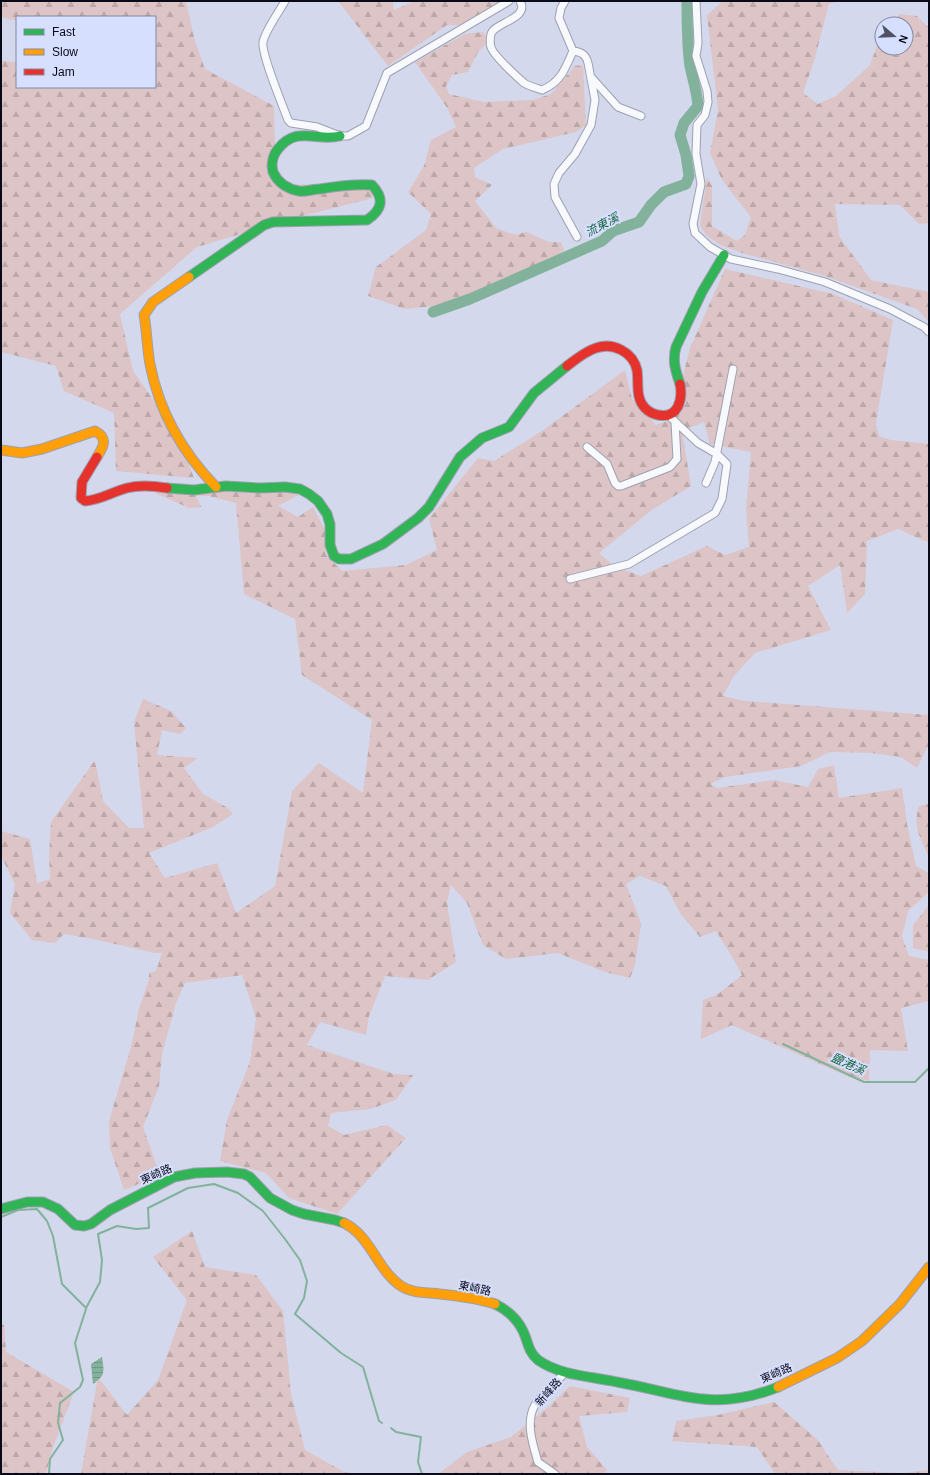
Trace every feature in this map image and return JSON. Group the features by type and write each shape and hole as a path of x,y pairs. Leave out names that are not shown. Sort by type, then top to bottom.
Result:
{"street":[{"path":"285,1 266,34 263,43 268,67 288,120 291,123 317,127 340,136"},
{"path":"216,487 204,476 163,410 150,365 144,315 153,302 264,225 273,222 367,220 371,217 375,213 381,200 380,194 372,185 358,184 301,191 285,187 274,176 272,163 279,146 292,137 301,134 333,138 348,136 366,126 387,73 509,1"},
{"path":"520,1 522,4 522,9 518,15 498,26 491,34 491,47 499,58 526,84 542,90 552,86 561,76 573,51 559,18 561,8 565,1"},
{"path":"696,1 698,43 696,56 707,91 708,102 705,115 698,126 696,154 701,184 693,224 695,233 710,247 724,255 744,263 824,282 890,309 924,327 929,332"},
{"path":"573,51 581,52 587,58 595,100 591,125 575,154 559,173 554,184 555,196 577,237"},
{"path":"591,77 618,108 641,116"},
{"path":"1,450 22,453 42,449 95,431 99,433 103,440 103,445 94,463 82,481 81,498 85,501 131,487 150,486 196,490 216,487 279,487 299,489 304,491 327,513 329,519 330,548 332,554 341,560 352,559 357,555 376,548 388,541 424,513 460,457 465,452 484,437 509,428 538,389 594,349 609,346 624,350 630,355 637,368 638,394 644,407 649,412 660,416 675,412 681,400 674,360 677,346 707,282 724,255"},
{"path":"706,483 717,454 733,369"},
{"path":"570,579 629,564 715,513 722,499 727,464 717,454 698,443 667,414"},
{"path":"588,447 607,464 615,483 618,486 621,486 670,467 674,464 677,459 675,422"},
{"name":"東崎路","path":"1,1209 24,1202 35,1201 47,1203 58,1209 73,1224 86,1226 106,1212 175,1177 201,1172 234,1172 247,1175 258,1183 264,1192 294,1212 339,1220 350,1226 365,1240 388,1272 401,1285 413,1291 487,1301 501,1307 515,1318 523,1331 528,1349 535,1359 565,1373 585,1378 617,1382 691,1398 719,1400 755,1395 773,1389 836,1359 851,1350 898,1306 929,1267"},
{"name":"新峰路","path":"555,1474 538,1462 532,1440 531,1419 535,1405 565,1373"}],"green space":[{"path":"1,1 186,1 194,38 205,69 274,106 275,150 280,185 370,183 373,198 302,216 197,247 120,314 133,371 178,435 194,478 116,471 114,413 64,391 56,366 1,352 1,61 16,62 16,88 156,88 156,16 16,16 16,21 1,17"},
{"path":"338,1 393,1 394,10 415,1 504,1 476,25 447,25 388,66"},
{"path":"723,1 839,1 829,4 814,61 803,93 818,104 836,96 870,65 874,54 874,56 914,56 914,16 899,16 900,14 917,16 929,28 929,223 919,224 900,205 835,204 839,236 871,280 929,292 929,322 917,309 825,276 742,253 720,245 706,235 700,225 707,177 712,186 712,226 737,241 745,235 751,217 722,180 710,153 718,110 707,15"},
{"path":"483,32 489,41 478,52 468,72 452,75 446,86 449,94 483,102 533,100 551,94 575,66 583,65 586,125 576,132 503,149 474,168 475,177 492,185 475,201 496,228 515,235 526,232 549,242 561,242 564,251 476,302 405,309 368,296 376,267 426,230 431,214 408,192 424,166 431,140 456,127 446,106 415,62 465,34"},
{"path":"725,269 833,294 893,320 876,423 879,436 891,440 929,444 929,543 898,529 867,541 865,594 847,613 840,565 808,586 831,630 755,653 733,677 723,696 745,701 929,715 929,744 917,768 901,757 872,753 830,752 801,766 725,777 710,784 717,788 774,780 808,787 818,769 834,765 839,798 902,788 907,824 916,866 929,873 929,892 908,911 902,936 909,956 929,960 929,1001 901,1008 908,1051 870,1050 869,1081 849,1077 732,1025 701,1039 703,1000 718,994 742,975 716,931 700,937 680,913 666,886 640,876 626,884 641,923 635,965 630,978 605,972 558,953 506,959 483,945 467,903 451,885 447,902 456,962 428,980 385,976 369,1016 366,1035 320,1022 307,1045 394,1074 413,1075 396,1100 370,1109 331,1113 328,1126 344,1135 387,1125 406,1138 337,1214 289,1198 266,1173 220,1161 227,1120 250,1062 256,1018 242,975 185,983 176,1003 162,1054 159,1086 143,1127 160,1175 124,1190 110,1148 109,1121 131,1047 139,1009 149,979 149,973 156,971 162,953 155,953 64,934 55,943 32,940 10,913 15,884 1,856 1,831 30,839 37,883 50,879 49,855 51,822 95,760 103,801 129,828 144,828 134,722 143,699 171,711 186,728 180,734 162,730 157,755 198,758 184,768 203,794 228,808 233,814 213,827 149,853 165,878 217,863 236,913 275,886 292,791 319,763 363,793 372,720 302,675 295,619 244,594 236,503 209,496 196,496 201,507 189,508 149,489 193,492 266,490 291,492 299,495 278,506 298,517 313,507 325,530 326,555 342,571 406,565 437,550 429,519 478,458 494,461 542,431 625,370 632,399 656,425 672,419 686,404 683,376 690,348","holes":["704,422 710,444 751,452 746,509 749,547 725,555 707,546 641,576 614,566 599,553 653,509 691,486 682,431"]},
{"path":"929,804 929,858 920,838 916,820 919,806"},
{"path":"929,905 929,952 913,948 913,925"},
{"path":"192,1231 205,1267 256,1275 283,1311 291,1394 305,1450 344,1472 360,1474 81,1474 98,1377 127,1415 158,1380 187,1300 153,1257"},
{"path":"1,1323 4,1325 6,1352 74,1392 53,1447 46,1474 1,1474"},
{"path":"570,1386 630,1398 627,1412 579,1416 587,1447 607,1470 604,1474 438,1474 467,1452 511,1437 548,1407"},
{"path":"774,1402 817,1439 838,1470 902,1473 929,1470 929,1474 775,1474 757,1447 672,1441 676,1421 718,1415"}],"shaded area":[{"path":"102,1357 103,1373 93,1384 91,1364"}],"waterway":[{"name":"流東溪","path":"433,312 470,299 602,241 613,231 639,222 651,205 664,192 686,184 689,176 686,155 680,135 684,123 698,106 689,58 687,1"},
{"name":"鹽港溪","path":"783,1044 864,1082 915,1082 929,1068"},
{"path":"1,1217 18,1210 37,1209 47,1221 53,1236 62,1284 86,1308 100,1282 102,1260 98,1234 117,1226 136,1229 149,1228 148,1208 188,1188 214,1184 238,1193 263,1211 300,1260 307,1281 304,1298 295,1314 341,1353 363,1367 379,1421 382,1423"},
{"path":"49,1474 50,1459 63,1440 58,1423 60,1403 80,1387 83,1380 75,1343 86,1309"},
{"path":"391,1428 396,1432 421,1437 418,1462 422,1474"}],"traffic: fast":[{"path":"189,277 264,225 273,222 367,220 372,216 379,208 380,204 379,195 372,185 299,191 284,185 273,172 272,163 276,151 285,142 292,138 300,136 340,136"},
{"path":"680,384 674,362 676,347 702,292 724,255"},
{"path":"167,488 194,490 226,486 260,488 285,487 300,489 318,501 327,514 330,524 330,545 334,556 339,559 351,559 383,544 418,518 429,507 460,457 482,438 509,427 534,393 567,366"},
{"path":"1,1209 27,1202 43,1202 58,1209 75,1225 84,1226 91,1224 110,1210 174,1177 195,1173 227,1172 244,1174 250,1177 270,1198 292,1210 344,1223"},
{"path":"495,1304 515,1318 523,1331 530,1350 538,1360 556,1369 576,1375 639,1386 678,1395 715,1400 735,1399 755,1395 778,1387"}],"traffic: slow":[{"path":"189,277 153,302 144,315 149,358 159,398 166,415 183,446 216,487"},
{"path":"1,450 22,453 42,449 95,431 102,436 104,442 97,457"},
{"path":"344,1223 361,1236 386,1271 393,1279 406,1289 481,1300 495,1304"},
{"path":"778,1387 837,1358 862,1341 900,1304 929,1267"}],"traffic: jam":[{"path":"567,366 585,353 602,346 609,346 621,350 627,354 635,364 637,370 639,395 642,404 650,412 658,415 670,414 678,407 681,396 680,384"},
{"path":"97,457 82,482 81,498 85,501 136,486 167,488"}]}
